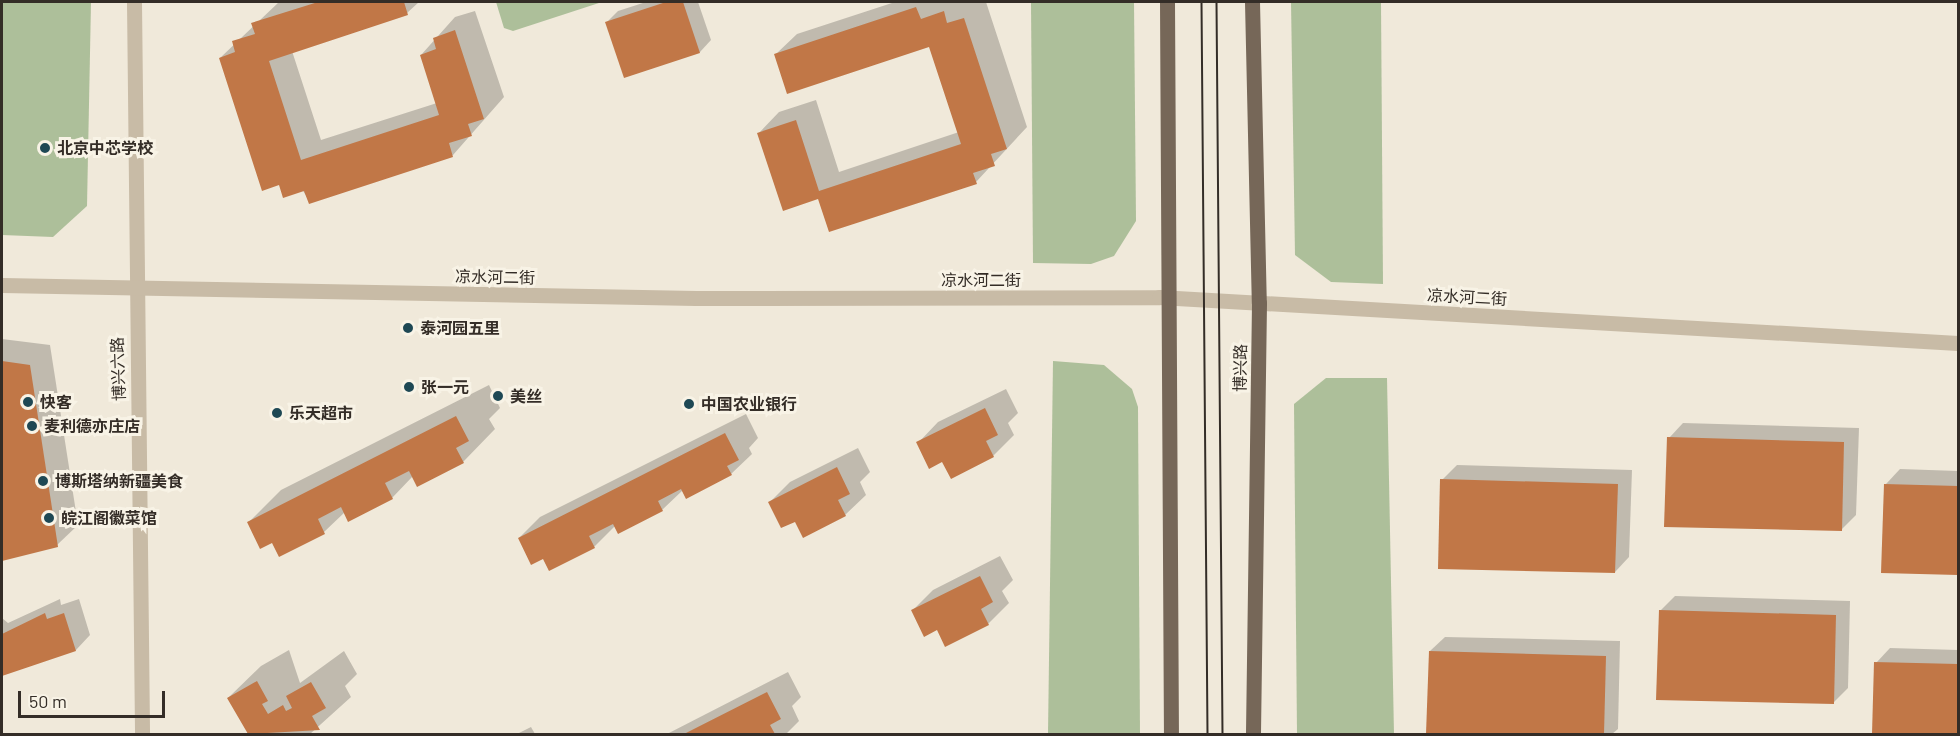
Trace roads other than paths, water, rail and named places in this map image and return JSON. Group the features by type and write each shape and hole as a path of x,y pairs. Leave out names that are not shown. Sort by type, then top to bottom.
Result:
{"main road":[{"path":"1167,2 1172,298 1171,735"},
{"name":"博兴路","path":"1252,2 1259,303 1253,735"}],"street":[{"name":"博兴六路","path":"134,2 133,290 142,735"},
{"name":"凉水河二街","path":"2,285 133,290 1172,298 1959,343"}],"tram line":[{"path":"1202,2 1208,734"},
{"path":"1217,2 1223,734"}],"place":[{"name":"北京中芯学校","path":"45,148"},
{"name":"泰河园五里","path":"408,328"},
{"name":"张一元","path":"409,387"},
{"name":"美丝","path":"498,396"},
{"name":"快客","path":"28,402"},
{"name":"中国农业银行","path":"689,404"},
{"name":"乐天超市","path":"277,413"},
{"name":"麦利德亦庄店","path":"32,426"},
{"name":"博斯塔纳新疆美食","path":"43,481"},
{"name":"皖江阁徽菜馆","path":"49,518"}]}
